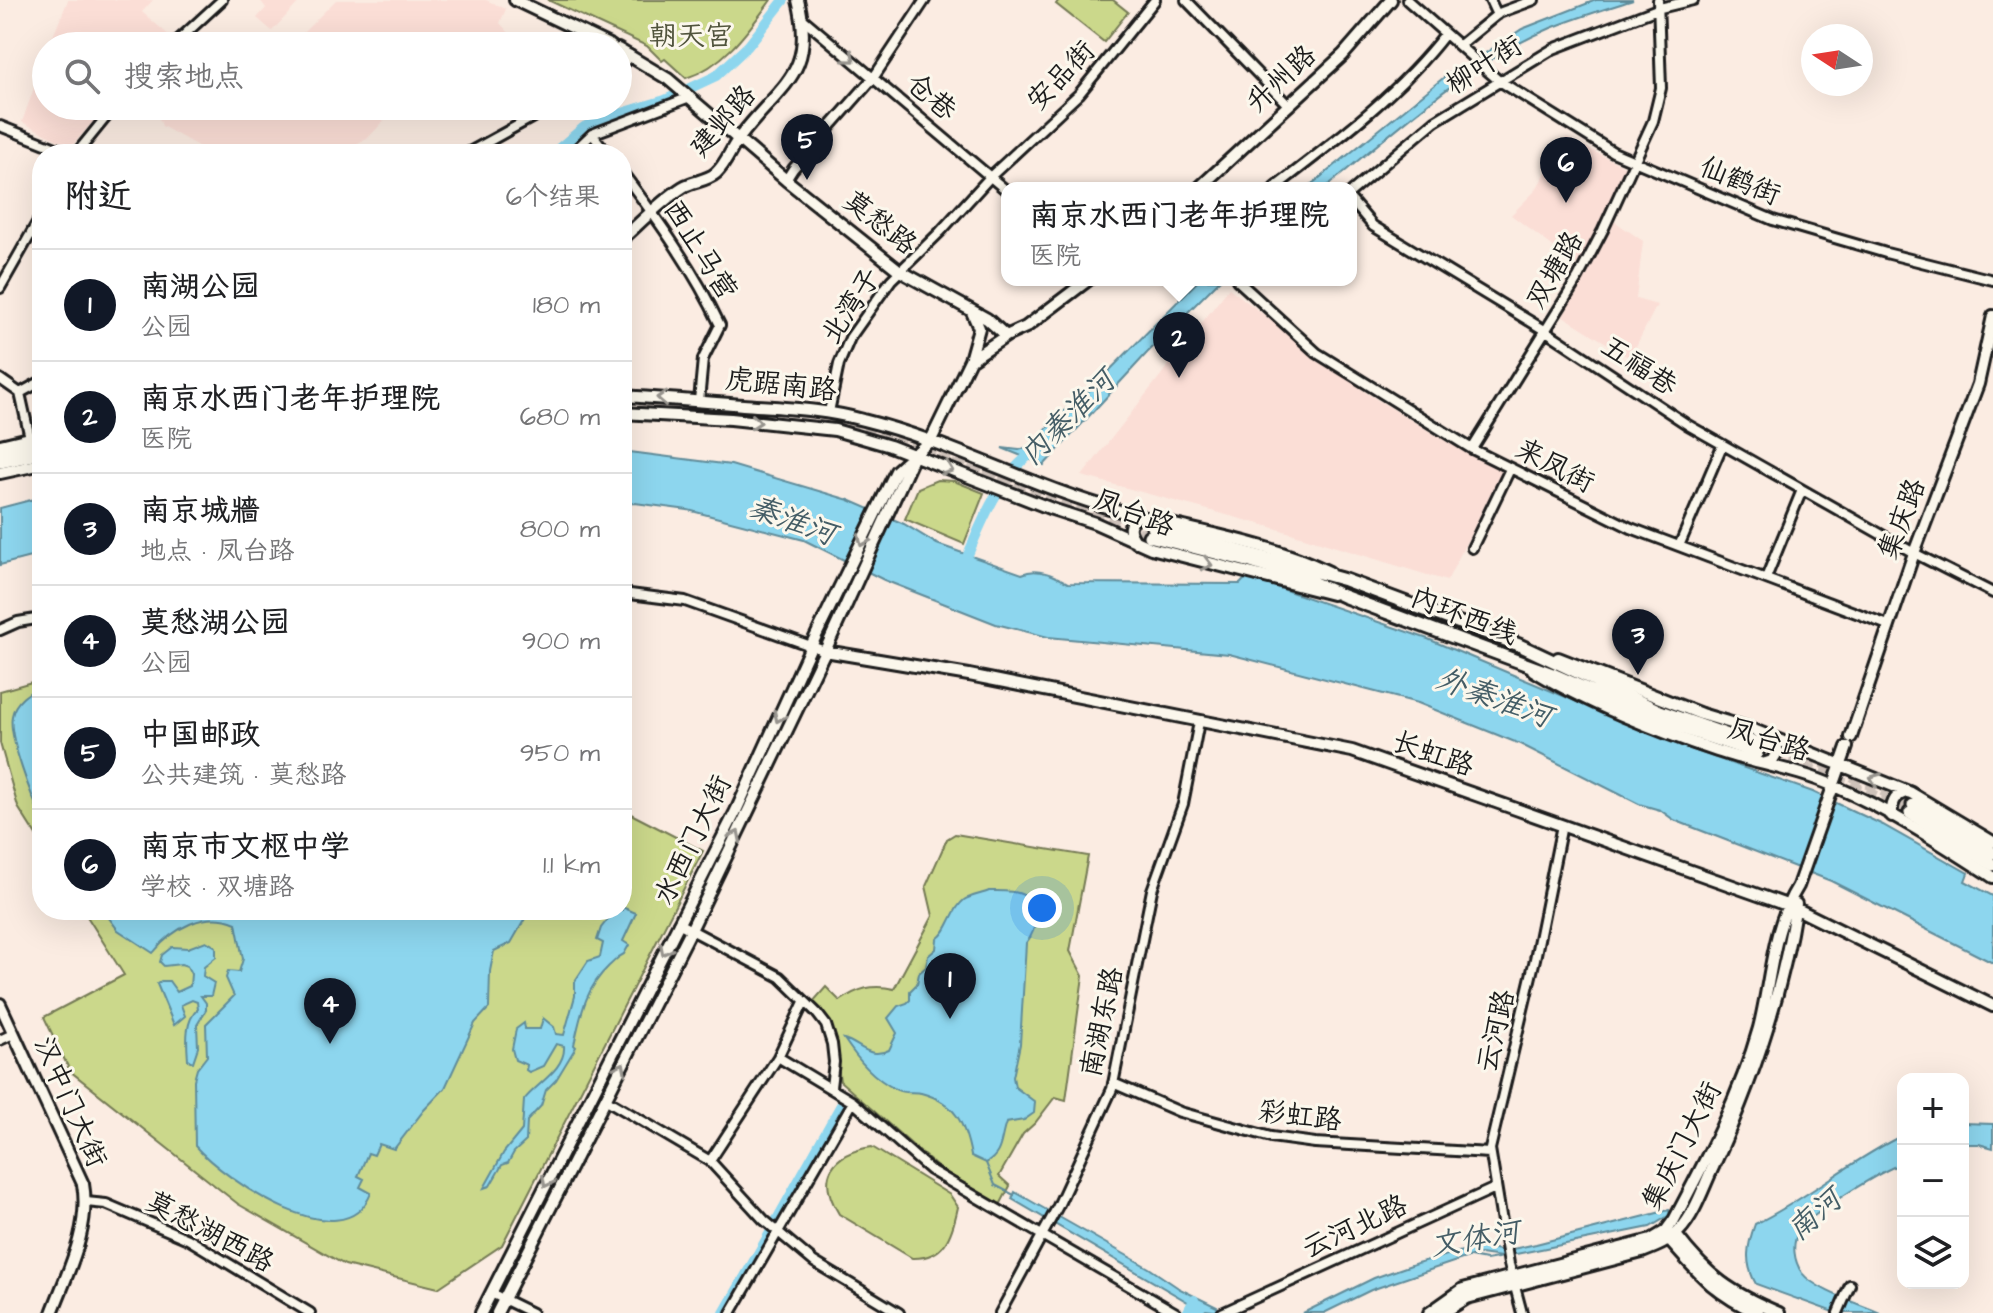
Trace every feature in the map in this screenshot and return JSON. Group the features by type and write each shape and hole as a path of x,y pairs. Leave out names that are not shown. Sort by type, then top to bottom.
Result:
{"highway":[{"path":"0,453 32,446"},
{"path":"0,462 32,455"},
{"name":"内环西线","path":"1151,532 1345,580 1519,645 1618,693 1758,748 1657,720 1555,675 1310,581 1151,532"},
{"path":"1993,853 1911,809 1993,865"}],"main road":[{"path":"515,0 582,32"},
{"name":"建邺路","path":"632,230 685,186 715,174 738,139 791,78 800,62 804,41 798,0"},
{"name":"升州路","path":"1206,182 1343,55 1391,0"},
{"name":"莫愁路","path":"632,56 668,79 786,180 900,271 987,319 1006,336"},
{"path":"970,360 1006,336 1026,327 1080,286"},
{"path":"902,473 931,440 970,360 979,328 971,311"},
{"name":"集庆路","path":"1840,764 1914,553 1978,384 1993,316"},
{"name":"虎踞南路","path":"632,397 829,412 931,440"},
{"name":"虎踞南路","path":"632,414 813,427 876,442 914,456"},
{"path":"876,442 887,436 881,424"},
{"path":"0,445 30,438"},
{"name":"凤台路","path":"931,440 1036,482 1140,516 1294,557 1345,580"},
{"name":"凤台路","path":"914,456 1095,523 1136,542 1220,567 1343,596"},
{"path":"0,473 32,466"},
{"name":"水西门大街","path":"481,1313 736,811 811,646 902,473"},
{"name":"水西门大街","path":"497,1313 691,930 825,651 902,473"},
{"path":"1136,542 1129,533 1129,527 1140,516"},
{"name":"凤台路","path":"1519,645 1840,764 1907,792 1993,842"},
{"name":"长虹路","path":"825,651 969,675 1352,751 1791,906 1993,1006"},
{"name":"凤台路","path":"1525,664 1549,680 1610,709 1716,750 1766,763 1892,816 1993,877"},
{"path":"1766,763 1772,761 1778,751 1772,737"},
{"name":"集庆门大街","path":"1443,1313 1467,1298 1651,1240 1666,1231 1674,1220 1726,1117 1747,1064 1791,906 1840,764"},
{"path":"1892,816 1891,806 1895,799 1907,792"},
{"name":"集庆门大街","path":"1429,1313 1463,1289 1512,1283 1642,1252 1673,1237 1688,1219 1746,1096 1766,1038 1791,906"},
{"name":"汉中门大街","path":"0,1004 83,1184 86,1202 77,1245 52,1313"},
{"path":"1673,1237 1703,1279 1731,1300 1758,1313"},
{"path":"1673,1237 1709,1273 1735,1293 1779,1313"}],"street":[{"path":"187,32 222,0"},
{"path":"786,180 874,77 925,0"},
{"name":"安品街","path":"900,271 991,176 1079,94 1155,0"},
{"path":"1186,0 1289,106"},
{"path":"1407,0 1463,49 1497,15 1534,0"},
{"path":"1490,0 1497,15"},
{"name":"柳叶街","path":"1357,187 1435,121 1494,77 1659,5 1693,0"},
{"name":"双塘路","path":"1472,449 1546,331 1603,230 1653,121 1661,88 1659,5"},
{"name":"仓巷","path":"802,18 1001,185"},
{"path":"1281,182 1397,86 1445,34"},
{"name":"仙鹤街","path":"1463,49 1494,77 1613,152 1773,220 1993,280"},
{"path":"632,119 690,97"},
{"path":"83,144 103,120"},
{"path":"484,144 528,120"},
{"path":"582,144 592,134 629,120"},
{"path":"0,126 48,144"},
{"path":"592,134 600,144"},
{"name":"西止马营","path":"632,185 700,283 720,325 703,359 699,401"},
{"name":"五福巷","path":"1357,207 1373,226 1546,331 1722,446 1914,553 1993,593"},
{"path":"0,288 32,232"},
{"name":"北湾子","path":"829,412 839,364 850,338 900,271"},
{"name":"来凤街","path":"1245,286 1317,353 1472,449 1631,528 1888,625"},
{"path":"0,379 20,393 30,438"},
{"path":"20,393 32,386"},
{"path":"1679,546 1722,446"},
{"path":"1472,548 1510,469"},
{"path":"1766,578 1802,490"},
{"path":"632,594 685,601 825,651"},
{"path":"0,630 32,620"},
{"name":"南湖东路","path":"1000,1313 1058,1206 1113,1083 1152,890 1183,804 1199,722"},
{"name":"云河路","path":"1522,1313 1512,1283 1490,1153 1562,825"},
{"path":"678,923 780,977 826,1025 834,1062 831,1087"},
{"path":"710,1161 778,1057 804,1002"},
{"path":"0,1040 13,1034"},
{"path":"778,1057 853,1102 930,1170 1176,1313"},
{"name":"彩虹路","path":"1113,1083 1180,1112 1271,1137 1315,1143 1490,1153"},
{"path":"605,1099 710,1161 778,1231 814,1262 899,1313"},
{"path":"731,1313 853,1102"},
{"name":"云河北路","path":"1222,1313 1495,1188"},
{"name":"莫愁湖西路","path":"86,1202 106,1204 188,1239 310,1313"},
{"path":"1838,1313 1850,1285"},
{"path":"491,1293 532,1313"}],"shaded area":[{"path":"68,0 153,0 142,12 165,32 55,32"},
{"path":"260,0 301,0 272,31 257,18 266,8"},
{"path":"336,0 486,0 506,9 500,23 508,32 304,32"},
{"path":"32,94 32,120 94,120 74,144 65,144 22,122"},
{"path":"160,120 384,121 367,139 356,144 194,144 162,126"},
{"path":"1566,138 1626,167 1579,266 1511,215 1535,191"},
{"path":"1614,221 1643,241 1636,299 1657,305 1630,358 1563,316"},
{"path":"1229,288 1368,394 1502,471 1447,581 1271,527 1082,476"}],"green space":[{"name":"朝天宫","path":"548,0 771,0 724,56 686,78 647,46 632,39 632,32 617,32"},
{"path":"1059,0 1113,0 1128,12 1104,42 1056,4"},
{"path":"937,480 954,481 984,493 964,544 905,519 918,488"},
{"path":"32,682 32,829 18,807 0,743 0,691"},
{"path":"632,815 703,851 502,1245 438,1288 345,1265 238,1204 70,1071 44,1017 124,975 89,920 632,920"},
{"path":"955,834 1088,856 1070,951 1083,976 1066,1100 1055,1097 1023,1134 999,1176 1010,1186 1000,1205 936,1166 840,1081 834,1042 811,1004 826,987 840,1001 866,988 894,989 933,916 926,886 947,839"},
{"path":"872,1147 950,1195 958,1207 950,1236 939,1250 912,1258 839,1214 829,1189 832,1169 846,1155"}],"water":[{"path":"1596,0 1633,0 1551,28 1490,60 1432,100 1332,182 1314,182 1448,74 1463,68 1522,29"},
{"path":"1193,286 1214,286 1147,353 1044,465 1002,448 1019,450 1028,447 1091,389"},
{"path":"632,452 731,465 849,500 904,524 937,544 1022,574 1039,572 1068,583 1240,584 1247,577 1428,639 1682,746 1813,792 1883,825 1968,873 1965,881 1993,896 1993,963 1831,881 1674,820 1660,810 1639,804 1520,744 1418,703 1229,654 1048,637 996,624 884,580 804,540 688,510 632,503"},
{"path":"32,500 32,557 0,565 0,508"},
{"path":"32,692 32,794 12,726 16,705"},
{"path":"989,891 1021,894 1028,898 1035,910 1035,924 1026,943 1020,1044 1013,1077 1015,1087 1035,1102 1034,1113 1024,1120 1006,1123 998,1151 986,1163 971,1156 962,1124 950,1108 933,1097 900,1091 888,1085 867,1068 844,1039 870,1052 889,1050 897,1033 888,1018 898,1006 910,1000 910,991 917,984 919,973 926,967 928,956 936,949 937,939 964,900"},
{"path":"632,911 636,913 623,941 629,945 624,954 601,975 589,993 579,1023 576,1047 556,1080 546,1090 541,1106 527,1121 526,1141 508,1163 502,1165 490,1186 484,1188 504,1152 522,1130 524,1100 555,1069 563,1054 564,1046 556,1044 543,1066 529,1072 527,1065 515,1060 512,1049 516,1029 524,1023 525,1029 540,1029 543,1018 554,1027 556,1034 564,1035 575,996 575,981 588,961 600,957 603,943 597,940 607,920 632,920"},
{"path":"110,920 201,920 180,929 153,953 118,930"},
{"path":"224,920 524,920 511,943 494,951 489,1008 475,1023 445,1088 394,1149 379,1144 374,1155 368,1153 358,1176 364,1179 360,1187 371,1193 357,1212 336,1220 311,1218 256,1194 195,1146 194,1080 197,1069 207,1056 206,1024 234,996 226,978 228,971 239,972 243,959 236,923"},
{"path":"206,941 216,947 216,957 204,967 203,976 214,983 211,996 201,996 206,1010 197,1025 198,1047 193,1062 188,1060 187,1033 190,1020 198,1009 197,1002 192,1000 181,1005 185,1016 174,1025 157,984 169,981 177,992 190,986 191,974 187,966 164,966 160,962 162,955 172,947 188,948"},
{"path":"1969,1123 1993,1124 1993,1148 1969,1144"},
{"name":"南河","path":"1897,1138 1897,1165 1864,1183 1806,1223 1799,1231 1794,1252 1802,1273 1808,1279 1827,1291 1880,1313 1836,1313 1756,1284 1748,1254 1755,1224"},
{"path":"1015,1192 1180,1289 1229,1313 1206,1310 1203,1313 1189,1313 1191,1304 1012,1199"},
{"path":"1669,1210 1670,1215 1650,1227 1501,1257 1471,1256 1371,1290 1324,1313 1303,1313 1374,1278 1417,1263 1481,1246 1503,1251"}],"waterway":[{"path":"632,110 665,100 716,76 748,46 784,0"},
{"path":"564,144 584,127 599,120"},
{"name":"内秦淮河","path":"963,567 1001,486 1023,460 1036,451"},
{"path":"775,1223 841,1105"},
{"name":"文体河","path":"986,1163 995,1185 1014,1195"},
{"path":"724,1313 771,1231"},
{"name":"文体河","path":"1470,1257 1486,1260 1503,1257"},
{"path":"1187,1313 1194,1300"}],"tunnel":[{"path":"632,409 645,410"},
{"path":"848,421 905,437 1016,480"},
{"path":"936,459 1149,536"},
{"path":"1112,513 1153,527"},
{"path":"1759,743 1816,760 1913,805"},
{"path":"1757,753 1835,779 1910,813"}],"place":[{"name":"中国邮政","path":"807,180"},
{"name":"南京市文枢中学","path":"1566,203"},
{"name":"南京水西门老年护理院","path":"1179,378"},
{"name":"南京城牆","path":"1638,675"},
{"name":"南湖公园","path":"950,1019"},
{"name":"莫愁湖公园","path":"330,1044"}],"water label":[{"name":"秦淮河","path":"792,521"},
{"name":"外秦淮河","path":"1494,698"}]}
